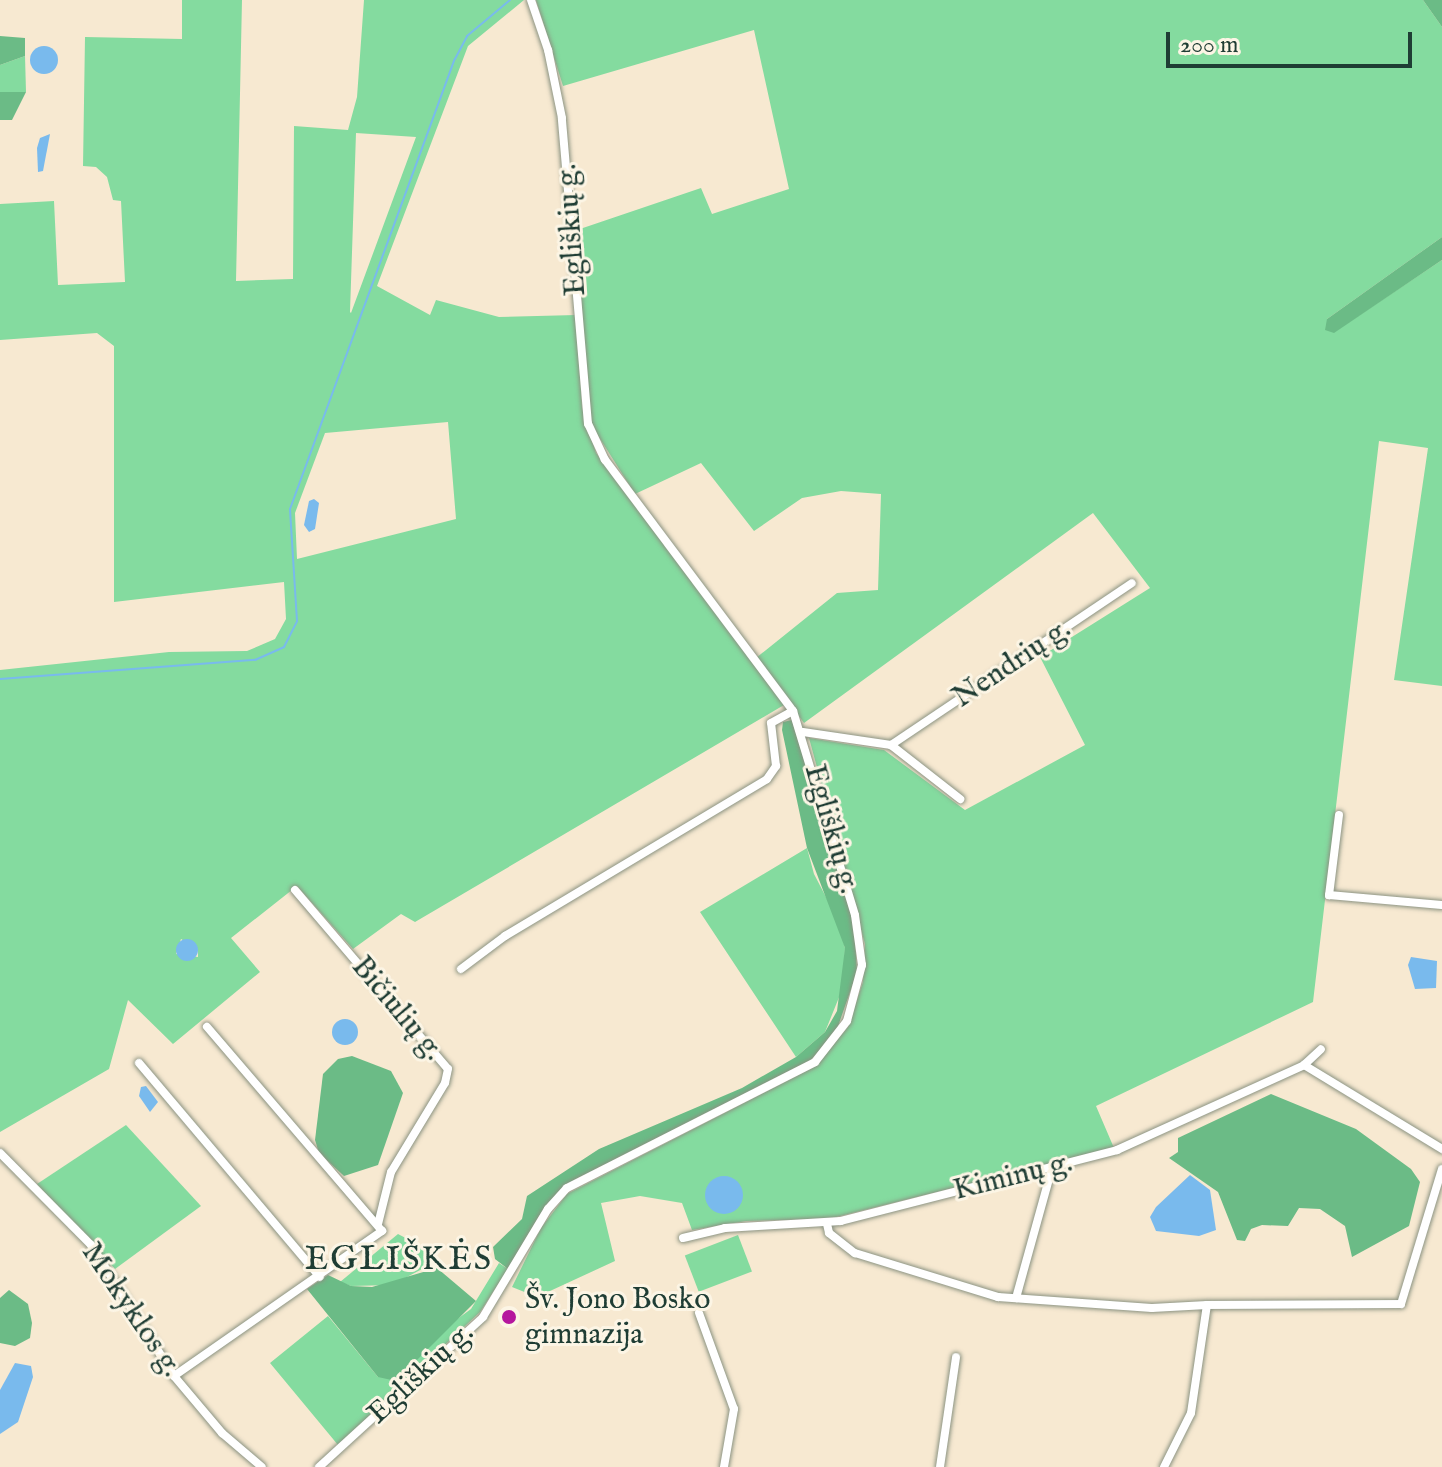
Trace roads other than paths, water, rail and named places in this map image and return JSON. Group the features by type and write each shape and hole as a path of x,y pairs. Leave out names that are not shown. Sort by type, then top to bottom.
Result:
{"street":[{"name":"Egliškių g.","path":"319,1467 483,1317 548,1209 567,1188 771,1088 815,1062 847,1021 862,965 861,939 803,732 793,711 595,444 583,393 562,118 548,50 531,0"},
{"name":"Nendrių g.","path":"891,745 1132,583"},
{"path":"461,969 505,936 767,779 776,766 771,723 793,711"},
{"path":"803,732 891,745 960,799"},
{"path":"1339,815 1329,895 1442,905"},
{"name":"Bičiulių g.","path":"295,890 448,1069 445,1083 391,1172 380,1228"},
{"path":"174,1376 320,1277 380,1228 207,1027"},
{"name":"Kiminų g.","path":"683,1238 725,1228 827,1224 1117,1150 1304,1065 1321,1049"},
{"path":"139,1063 320,1277"},
{"path":"1304,1065 1442,1149"},
{"name":"Mokyklos g.","path":"0,1153 107,1264 174,1376 222,1433 262,1467"},
{"path":"1016,1298 1052,1168"},
{"path":"827,1224 835,1239 868,1258 998,1297 1152,1308 1401,1304 1442,1171"},
{"path":"1164,1467 1191,1413 1207,1305"},
{"path":"699,1313 734,1409 724,1467"},
{"path":"940,1467 956,1357"}],"water":[{"path":"44,46 54,50 58,60 54,70 44,74 34,70 30,60 34,50"},
{"path":"50,134 43,171 38,172 37,148 40,138"},
{"path":"314,499 319,503 315,529 309,532 304,525 309,501"},
{"path":"187,939 195,942 198,950 195,958 187,961 179,958 176,950 179,942"},
{"path":"1411,957 1437,961 1436,988 1415,989 1408,965"},
{"path":"345,1019 354,1023 358,1032 354,1041 345,1045 336,1041 332,1032 336,1023"},
{"path":"146,1086 158,1102 150,1112 139,1096 141,1087"},
{"path":"1190,1175 1210,1190 1216,1230 1199,1236 1156,1231 1150,1217 1156,1207"},
{"path":"724,1176 738,1181 743,1195 738,1209 724,1214 710,1209 705,1195 710,1181"},
{"path":"15,1363 31,1366 33,1377 18,1422 0,1434 0,1390"}],"waterway":[{"path":"0,679 255,660 284,647 297,621 290,509 455,59 467,36 510,0"}],"place":[{"name":"Šv. Jono Bosko gimnazija","path":"509,1317"}],"district":[{"name":"EGLIŠKĖS","path":"399,1260"}]}
